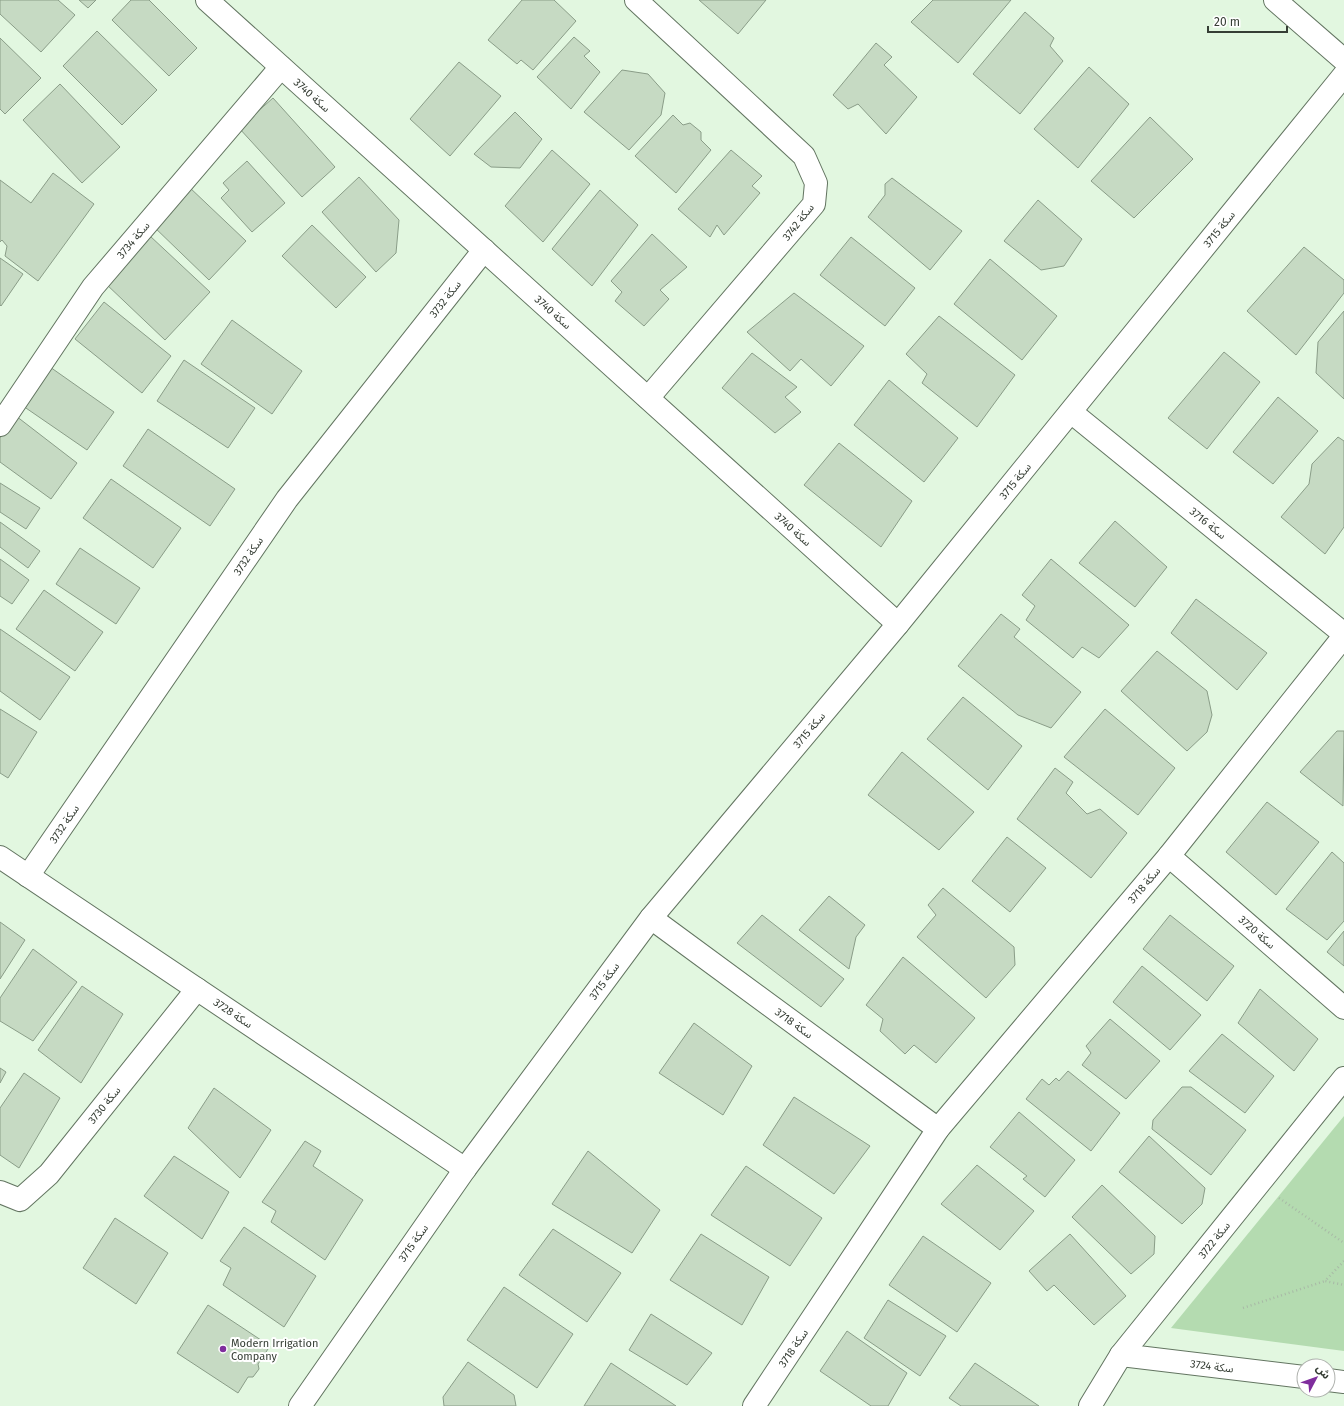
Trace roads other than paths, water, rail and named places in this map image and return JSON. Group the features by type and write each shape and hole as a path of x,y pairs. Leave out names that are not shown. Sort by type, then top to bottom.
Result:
{"street":[{"name":"سكة 3740","path":"207,0 898,624"},
{"name":"سكة 3742","path":"636,0 804,156 816,183 814,204 648,398"},
{"path":"1275,0 1344,60"},
{"name":"سكة 3734","path":"0,425 93,287 281,67"},
{"name":"سكة 3715","path":"300,1406 465,1169 651,918 898,624 1344,75"},
{"name":"سكة 3732","path":"28,876 287,499 484,250"},
{"name":"سكة 3716","path":"1071,412 1344,635"},
{"name":"سكة 3718","path":"754,1406 938,1129 1169,856 1344,635"},
{"name":"سكة 3720","path":"1169,856 1344,1008"},
{"name":"سكة 3728","path":"0,857 465,1169"},
{"name":"سكة 3718","path":"651,918 938,1129"},
{"name":"سكة 3730","path":"0,1192 20,1200 49,1174 197,989"},
{"name":"سكة 3722","path":"1090,1406 1121,1355 1344,1078"},
{"name":"سكة 3724","path":"1121,1355 1296,1376"}],"place":[{"name":"Modern Irrigation Company","path":"223,1349"}]}
